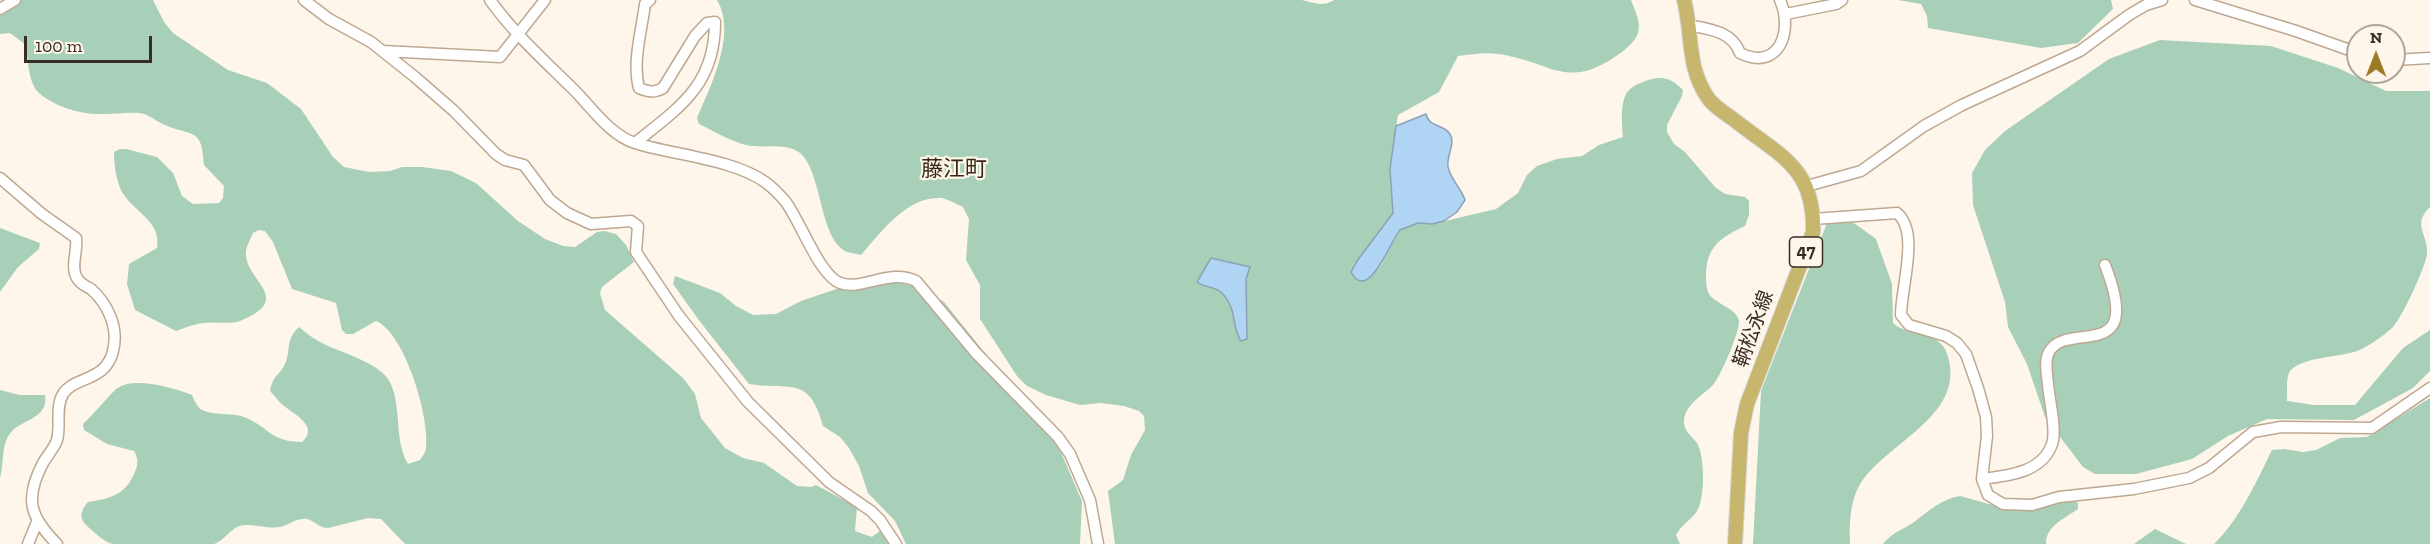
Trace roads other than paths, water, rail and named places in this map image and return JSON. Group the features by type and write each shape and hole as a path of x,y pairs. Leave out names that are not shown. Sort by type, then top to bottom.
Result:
{"main road":[{"name":"鞆松永線","path":"1684,0 1690,51 1696,74 1709,100 1788,159 1807,186 1813,205 1813,232 1747,404 1741,433 1735,544"}],"street":[{"path":"0,9 15,0"},
{"path":"304,0 329,19 383,51 454,111 496,154 505,160 524,165 550,200 567,213 591,224 602,225 631,221 635,223 638,226 636,252 679,316 748,402 829,482 872,511 896,544"},
{"path":"490,0 518,35 623,139 723,165 762,180 785,201 822,266 841,283 854,284 888,277 908,277 916,281 976,353 1058,437 1070,454 1090,500 1098,544"},
{"path":"383,51 500,57 545,0"},
{"path":"635,143 693,93 704,76 715,44 715,22 707,22 663,88 657,92 639,88 636,76 645,4 650,0"},
{"path":"1688,25 1729,37 1736,42 1740,53 1750,57 1763,57 1774,50 1785,38 1786,14 1780,0"},
{"path":"1786,14 1836,4 1842,0"},
{"path":"1807,186 1861,171 1924,126 1962,105 2080,51 2129,15 2146,5 2162,0"},
{"path":"2195,0 2346,49"},
{"path":"2406,59 2430,58"},
{"path":"0,178 42,214 76,238 74,270 76,278 105,304 111,318 115,338 113,351 102,370 68,389 62,395 57,442 38,473 32,490 31,501 37,522 57,544"},
{"path":"1813,219 1898,213 1902,217 1906,224 1909,246 1901,315 1909,325 1946,336 1957,343 1966,354 1986,417 1987,436 1982,479 1988,495 2003,504 2032,505 2059,497 2134,489 2189,478 2208,468 2253,432 2281,427 2372,428 2430,388"},
{"path":"1982,479 2016,475 2032,467 2044,456 2052,443 2046,367 2048,354 2054,345 2101,335 2114,321 2115,302 2105,265"},
{"path":"28,544 37,522"}],"water":[{"path":"1426,114 1430,122 1447,131 1452,138 1448,167 1465,200 1457,212 1444,221 1432,224 1418,223 1400,230 1372,275 1365,280 1358,280 1351,272 1393,213 1390,169 1396,126"},
{"path":"1211,258 1250,267 1246,279 1247,339 1241,341 1238,336 1230,306 1222,293 1197,282"}],"district":[{"name":"藤江町","path":"954,170"}]}
